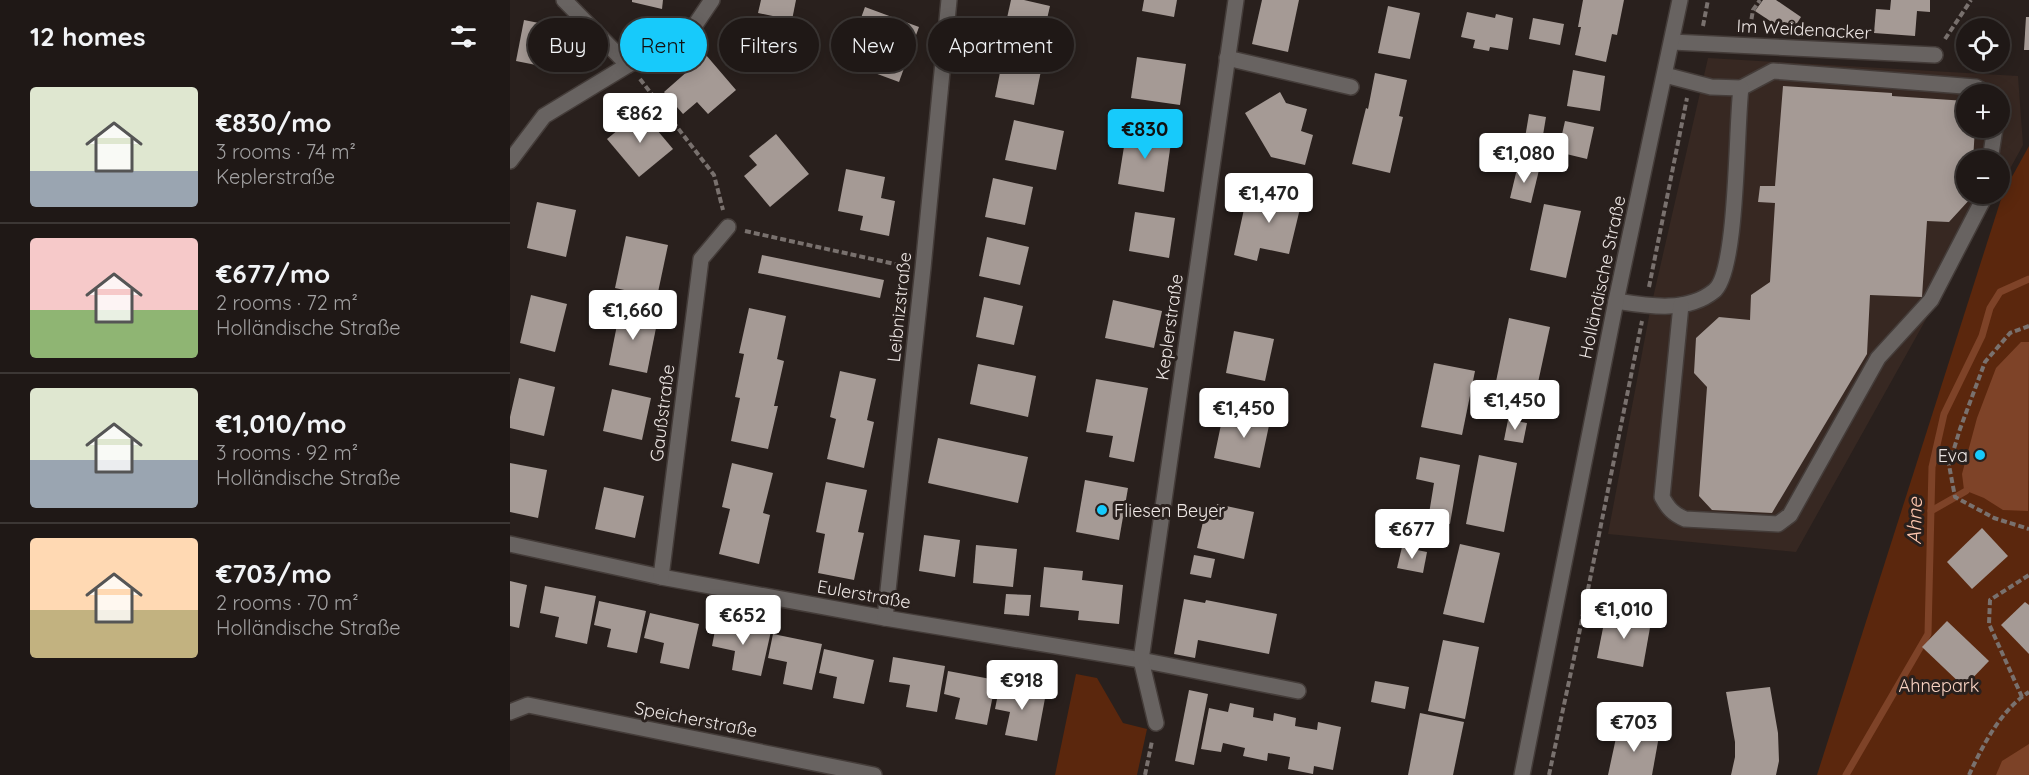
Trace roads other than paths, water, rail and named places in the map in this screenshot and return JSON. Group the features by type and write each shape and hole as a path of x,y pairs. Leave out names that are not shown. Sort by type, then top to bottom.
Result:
{"street":[{"path":"564,0 620,57"},
{"path":"700,18 712,0"},
{"name":"Leibnizstraße","path":"885,618 949,0"},
{"name":"Keplerstraße","path":"1141,660 1236,0"},
{"name":"Holländische Straße","path":"1522,775 1616,301 1680,0"},
{"name":"Im Weidenacker","path":"1672,42 1935,55"},
{"path":"1227,58 1351,87"},
{"path":"510,161 544,116 620,70"},
{"path":"1665,75 1711,87 1741,88 1773,71 1956,85"},
{"path":"1616,301 1645,306 1690,304 1714,292 1722,283 1730,247 1741,88"},
{"path":"1681,305 1662,497 1667,507 1685,519 1778,524 1790,515 1878,358 1931,300 1981,204"},
{"name":"Gaußstraße","path":"661,578 701,259 728,227"},
{"name":"Eulerstraße","path":"510,544 661,578 1141,660 1298,691"},
{"path":"1141,660 1156,723"},
{"name":"Speicherstraße","path":"510,712 528,705 874,775"}],"waterway":[{"name":"Ahne","path":"1846,775 1928,634 1932,467 1944,414 1982,336 1990,308 2000,292 2029,279"},
{"path":"1931,511 1966,491"}],"place":[{"name":"Eva","path":"1980,455"},
{"name":"Fliesen Beyer","path":"1102,510"}],"park label":[{"name":"Ahnepark","path":"1939,685"}]}
